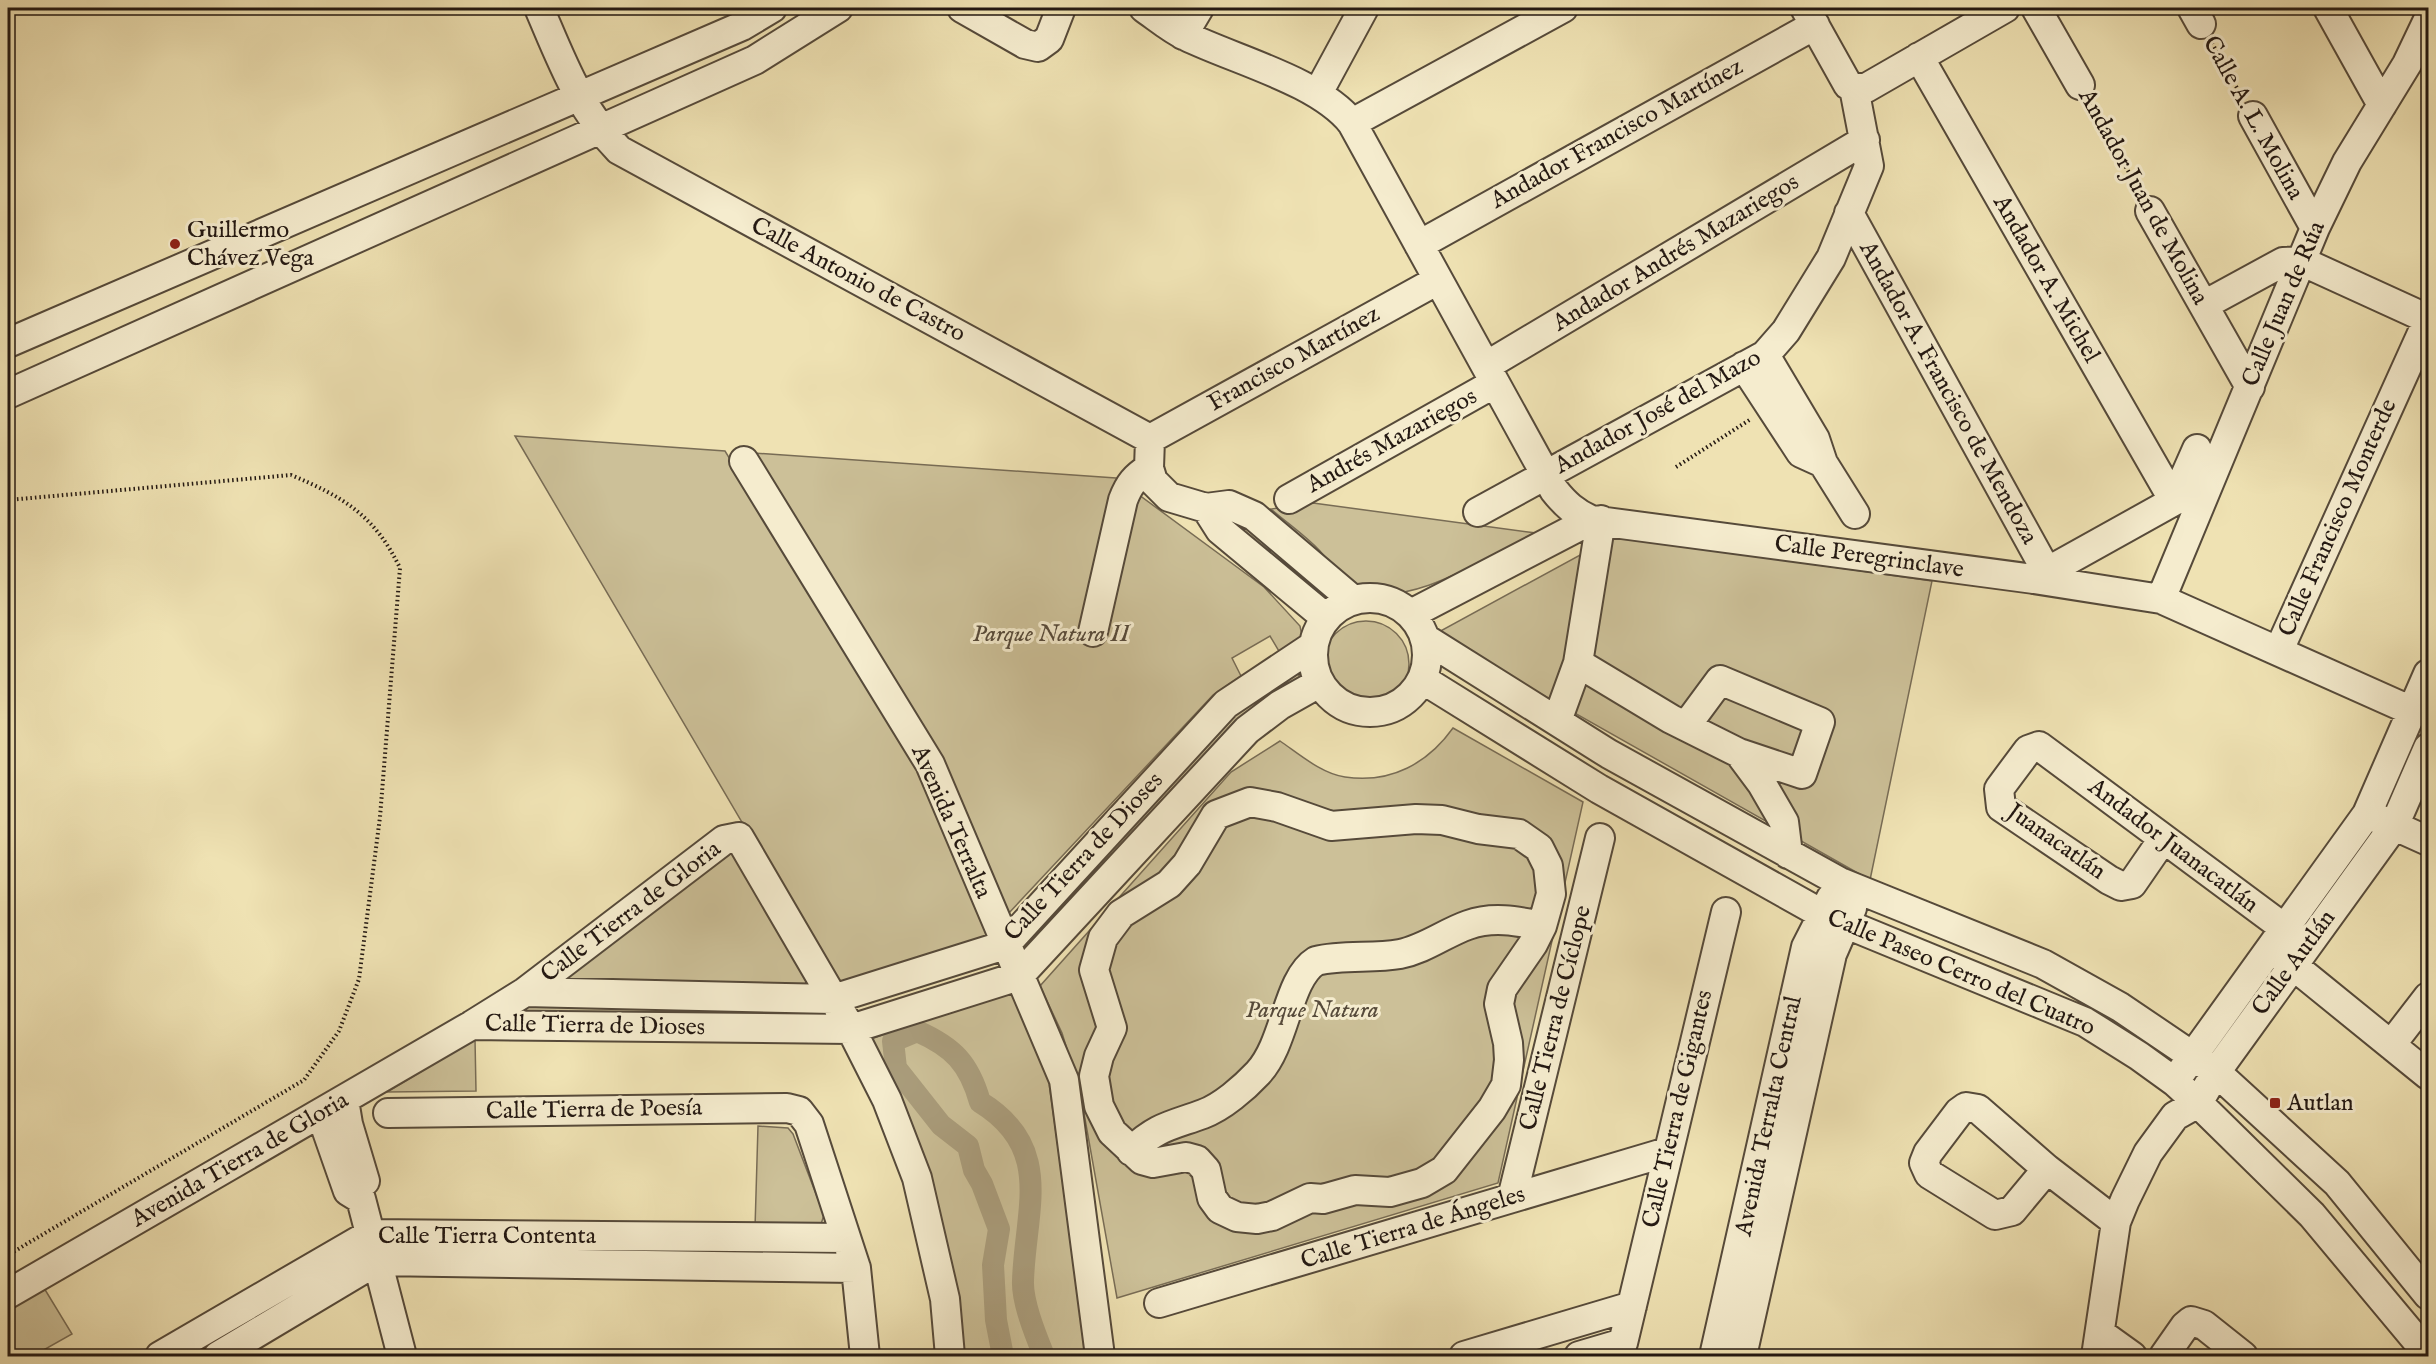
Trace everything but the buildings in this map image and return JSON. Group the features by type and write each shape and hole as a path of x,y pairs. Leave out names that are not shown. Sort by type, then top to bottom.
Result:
{"street":[{"name":"Calle Antonio de Castro","path":"539,8 579,98 598,129 619,150 1150,439"},
{"path":"8,343 579,98 733,18 772,8"},
{"path":"8,394 755,60 838,8"},
{"path":"962,8 1025,44 1038,47 1049,39 1061,8"},
{"name":"Calle Peregrinclave","path":"1144,8 1183,35 1318,93 1340,107 1352,123 1545,475 1565,504 1596,520 2040,575 2162,599 2412,711"},
{"path":"1183,35 1199,8"},
{"path":"1318,93 1364,8"},
{"path":"1352,123 1563,8"},
{"path":"1810,16 1848,85 1854,88 1866,88 2005,8"},
{"name":"Andador Juan de Molina","path":"2036,8 2080,85"},
{"path":"2328,8 2382,105"},
{"name":"Andador Francisco Martínez","path":"1419,245 1810,16"},
{"name":"Calle Juan de Rúa","path":"2162,599 2315,228 2347,162 2407,64 2428,20"},
{"name":"Andador A. Michel","path":"1919,57 2174,501"},
{"name":"Andador José del Mazo","path":"1478,512 1754,360 1786,331 1831,258 1869,166 1854,88"},
{"name":"Calle A. L. Molina","path":"2253,116 2315,228"},
{"name":"Andador Andrés Mazariegos","path":"1491,374 1865,140"},
{"name":"Andador Juan de Molina","path":"2150,211 2250,387"},
{"name":"Andador A. Francisco de Mendoza","path":"1849,213 2040,575"},
{"path":"2204,305 2283,262 2298,271 2428,320"},
{"name":"Francisco Martínez","path":"1150,439 1438,280"},
{"name":"Calle Francisco Monterde","path":"2279,650 2428,320"},
{"path":"1754,360 1771,406 1801,453 1823,463"},
{"path":"1754,360 1815,439 1823,463 1855,514"},
{"name":"Andrés Mazariegos","path":"1290,499 1491,374"},
{"path":"1150,439 1149,468 1153,481 1169,497 1206,508 1228,505 1254,516 1353,600"},
{"path":"2040,575 2174,501 2197,449"},
{"name":"Avenida Terralta","path":"744,461 930,764 1064,1080 1100,1356"},
{"path":"1093,632 1123,500 1128,486 1136,476 1149,468"},
{"path":"1206,508 1220,530 1326,618"},
{"path":"1411,614 1596,520"},
{"path":"1557,721 1578,663 1596,520"},
{"path":"1374,598 1394,602 1411,614 1426,639 1428,659 1422,679 1410,697 1392,708 1372,713 1351,710 1332,700 1319,683 1313,665 1312,646 1326,618 1338,607 1353,600 1374,598"},
{"name":"Calle Paseo Cerro del Cuatro","path":"1426,639 1609,754 1788,854 1850,886 2043,964 2120,1007 2216,1072 2337,1184 2428,1295"},
{"name":"Calle Tierra de Dioses","path":"472,1024 525,992 833,999 1005,945 1226,704 1312,646"},
{"path":"1578,663 1686,726 1739,753 1802,774 1820,722 1720,680 1686,726"},
{"name":"Calle Autlán","path":"2175,1082 2191,1056 2367,814 2428,674"},
{"name":"Calle Paseo Cerro del Cuatro","path":"1422,679 1599,789 1833,919 2085,1023 2175,1082 2186,1109 2312,1215 2428,1354"},
{"name":"Calle Tierra de Dioses","path":"472,1024 850,1029 1019,976 1247,730 1280,705 1319,683"},
{"name":"Juanacatlán","path":"2039,746 2028,750 1999,789 2001,807 2121,886 2132,884 2163,839"},
{"name":"Andador Juanacatlán","path":"2039,746 2163,839 2276,938 2300,955 2391,1045 2428,1075"},
{"name":"Calle Autlán","path":"2098,1345 2116,1222 2148,1153 2216,1072 2394,826 2428,748"},
{"path":"1739,753 1784,822 1788,854"},
{"path":"1599,789 1609,754"},
{"path":"1250,802 1277,807 1330,826 1429,819 1520,834 1539,848 1548,866 1552,885 1542,926 1533,944 1502,989 1499,1004 1508,1043 1506,1085 1492,1109 1436,1177 1390,1192 1355,1190 1323,1199 1310,1198 1272,1216 1257,1219 1237,1217 1220,1209 1212,1198 1206,1170 1197,1160 1186,1157 1153,1163 1142,1160 1131,1151 1112,1132 1099,1106 1094,1076 1099,1056 1112,1028 1094,970 1095,957 1103,938 1121,914 1169,884 1181,870 1216,815 1250,802"},
{"path":"2367,814 2428,840"},
{"name":"Calle Tierra de Gloria","path":"525,992 724,840 738,837 833,999"},
{"name":"Calle Tierra de Cíclope","path":"1512,1198 1600,838"},
{"name":"Avenida Terralta Central","path":"1742,1356 1747,1277 1806,947 1833,919 1850,886"},
{"name":"Calle Tierra de Gigantes","path":"1579,1356 1623,1343 1726,912"},
{"path":"1131,1151 1149,1134 1165,1125 1204,1114 1223,1103 1258,1073 1282,1033 1300,978 1307,967 1316,961 1384,956 1414,951 1468,925 1487,920 1503,919 1542,926"},
{"path":"2391,1045 2428,997"},
{"path":"833,999 887,1100 918,1179 945,1299 951,1356"},
{"name":"Avenida Tierra de Gloria","path":"8,1294 472,1024"},
{"path":"332,1107 348,1124 367,1187 361,1199 402,1356"},
{"name":"Calle Tierra de Poesía","path":"388,1113 788,1108 799,1111 809,1124 845,1238"},
{"name":"Calle Tierra de Ángeles","path":"1159,1303 1667,1152"},
{"path":"2048,1169 2116,1222"},
{"name":"Calle Tierra Contenta","path":"160,1356 370,1234 845,1238"},
{"path":"845,1238 856,1268 865,1356"},
{"name":"Calle Tierra Contenta","path":"218,1356 377,1261 856,1268"},
{"name":"Avenida Terralta Central","path":"1714,1356 1747,1277"},
{"path":"1464,1356 1632,1306"},
{"path":"2164,1356 2185,1326 2192,1321 2204,1325 2243,1356"},
{"path":"2098,1345 2132,1356"}],"path":[{"name":"Calle A. L. Molina","path":"2196,16 2253,116"},
{"name":"Andador Juan de Molina","path":"2080,85 2150,211"},
{"path":"1676,467 1771,406"},
{"path":"8,500 291,475 330,491 358,511 387,540 400,568 380,817 359,980 339,1031 304,1080 8,1255"}],"green space":[{"path":"515,436 725,451 920,770 990,935 837,984"},
{"name":"Parque Natura II","path":"753,453 1116,478 1264,587 1300,626 1302,636 1280,653 1270,636 1232,658 1241,676 1213,695 1008,914"},
{"path":"1313,503 1536,533 1472,567 1421,588 1374,594 1349,584 1314,545 1271,509"},
{"path":"1615,536 1932,581 1870,880 1435,634"},
{"path":"1366,621 1390,628 1402,640 1409,664 1402,688 1390,700 1366,707 1342,700 1330,688 1323,664 1330,640 1342,628"},
{"path":"1297,674 1303,679 1035,943 1026,944 1027,935 1234,713"},
{"name":"Parque Natura","path":"1453,728 1583,802 1498,1183 1117,1298 1080,1091 1062,1033 1040,986 1231,772 1280,741 1311,763 1336,775 1378,777 1393,774 1420,761"},
{"path":"735,843 814,987 552,983"},
{"path":"1013,989 1048,1076 1083,1326 1084,1356 962,1356 868,1040"},
{"path":"519,1004 813,1011 810,1015 517,1013"},
{"path":"475,1039 476,1091 387,1092"},
{"path":"758,1126 788,1128 793,1134 824,1215 820,1227 755,1228"},
{"path":"44,1288 72,1334 33,1356 8,1356 8,1309"}],"waterway":[{"path":"1003,1356 996,1320 993,1265 999,1229 982,1184 974,1170 968,1146 941,1125 896,1068 893,1041 917,1031 940,1043 958,1058 971,1077 980,1102 1003,1120 1019,1139 1027,1160 1030,1182 1023,1289 1030,1319 1044,1356"}],"place":[{"name":"Guillermo Chávez Vega","path":"175,244"},
{"name":"Autlan","path":"2275,1103"}]}
